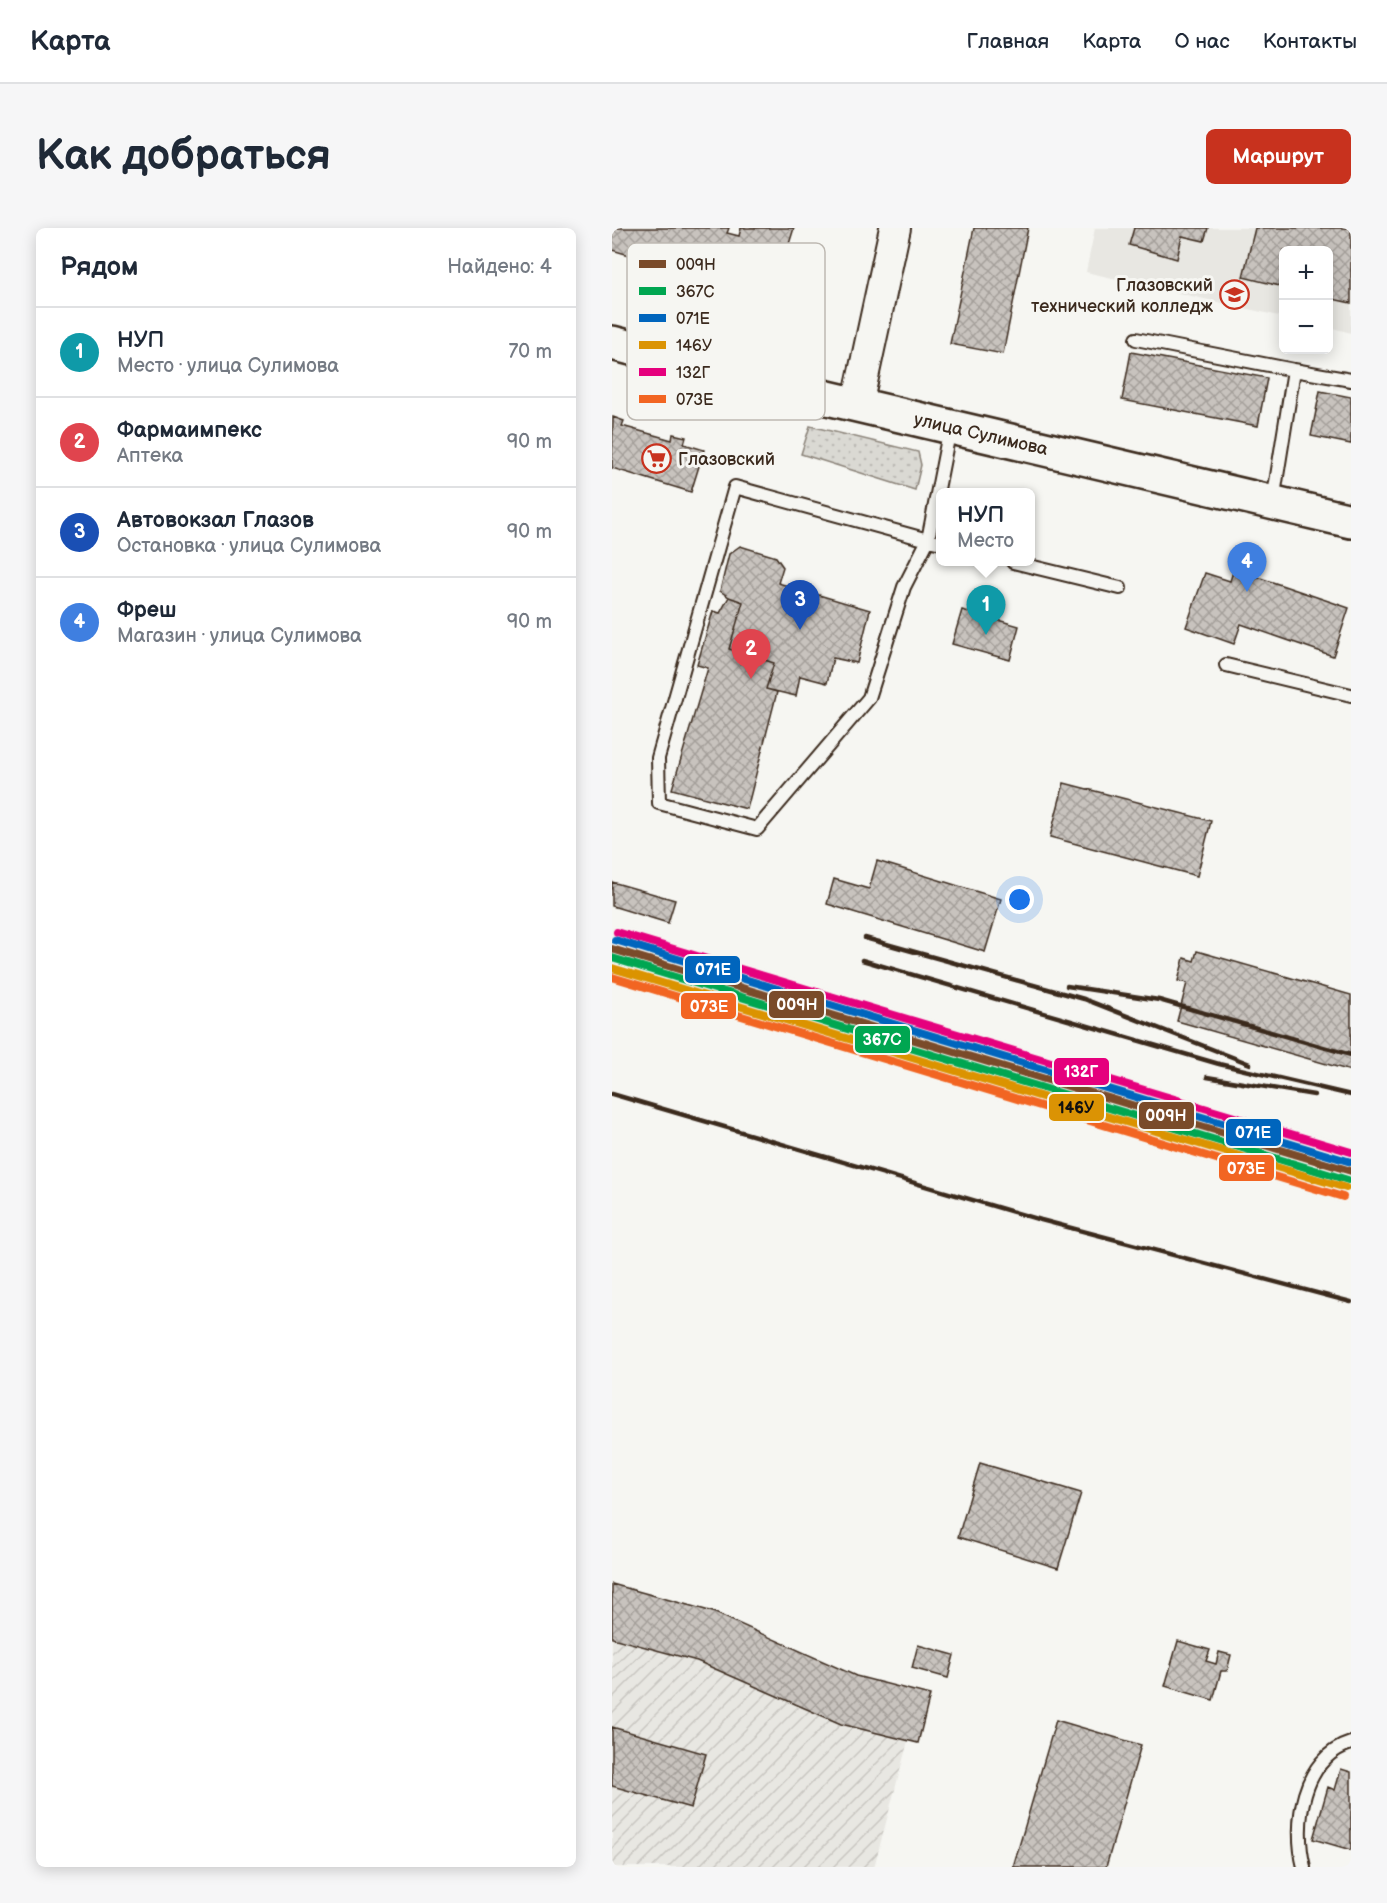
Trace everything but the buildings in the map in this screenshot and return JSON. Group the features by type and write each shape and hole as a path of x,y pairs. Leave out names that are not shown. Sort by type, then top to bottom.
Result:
{"main road":[{"name":"улица Сулимова","path":"612,343 627,347"},
{"name":"улица Сулимова","path":"825,397 1351,521"}],"street":[{"path":"857,405 895,228"}],"lane":[{"path":"1136,339 1351,380"},
{"path":"1273,502 1294,370"},
{"path":"938,488 950,426"},
{"path":"936,499 928,540 904,586 869,698 757,829 659,803 658,759 735,487 928,540 936,542"},
{"path":"1034,566 1120,588"},
{"path":"1226,665 1351,695"},
{"path":"1304,1867 1300,1845 1300,1826 1306,1788 1320,1764 1351,1743"}],"shaded area":[{"name":"Глазовский технический колледж","path":"1095,228 1351,228 1351,333 1333,328 1333,246 1279,246 1279,316 1086,272"},
{"path":"810,426 918,452 921,465 915,490 801,454"},
{"path":"612,1584 713,1612 856,1676 930,1695 918,1743 908,1741 874,1867 612,1867"}],"railway":[{"path":"865,938 1084,999 1250,1064"},
{"path":"862,960 1219,1064 1351,1095"},
{"path":"1067,986 1159,1000 1351,1055"},
{"path":"1207,1077 1314,1095"},
{"path":"612,1094 1041,1220 1351,1302"}],"transit line":[{"name":"132Г","path":"617,932 1351,1152"},
{"name":"071Е","path":"615,940 1351,1162"},
{"name":"009Н","path":"612,949 1351,1171"},
{"name":"367С","path":"612,958 1348,1180"},
{"name":"146У","path":"612,968 1346,1188"},
{"name":"073Е","path":"612,977 1343,1197"}],"place":[{"name":"Глазовский технический колледж","path":"1234,295"},
{"name":"Глазовский","path":"657,459"},
{"name":"Фреш","path":"1247,592"},
{"name":"Автовокзал Глазов","path":"800,630"},
{"name":"НУП","path":"986,635"},
{"name":"Фармаимпекс","path":"751,679"}]}
